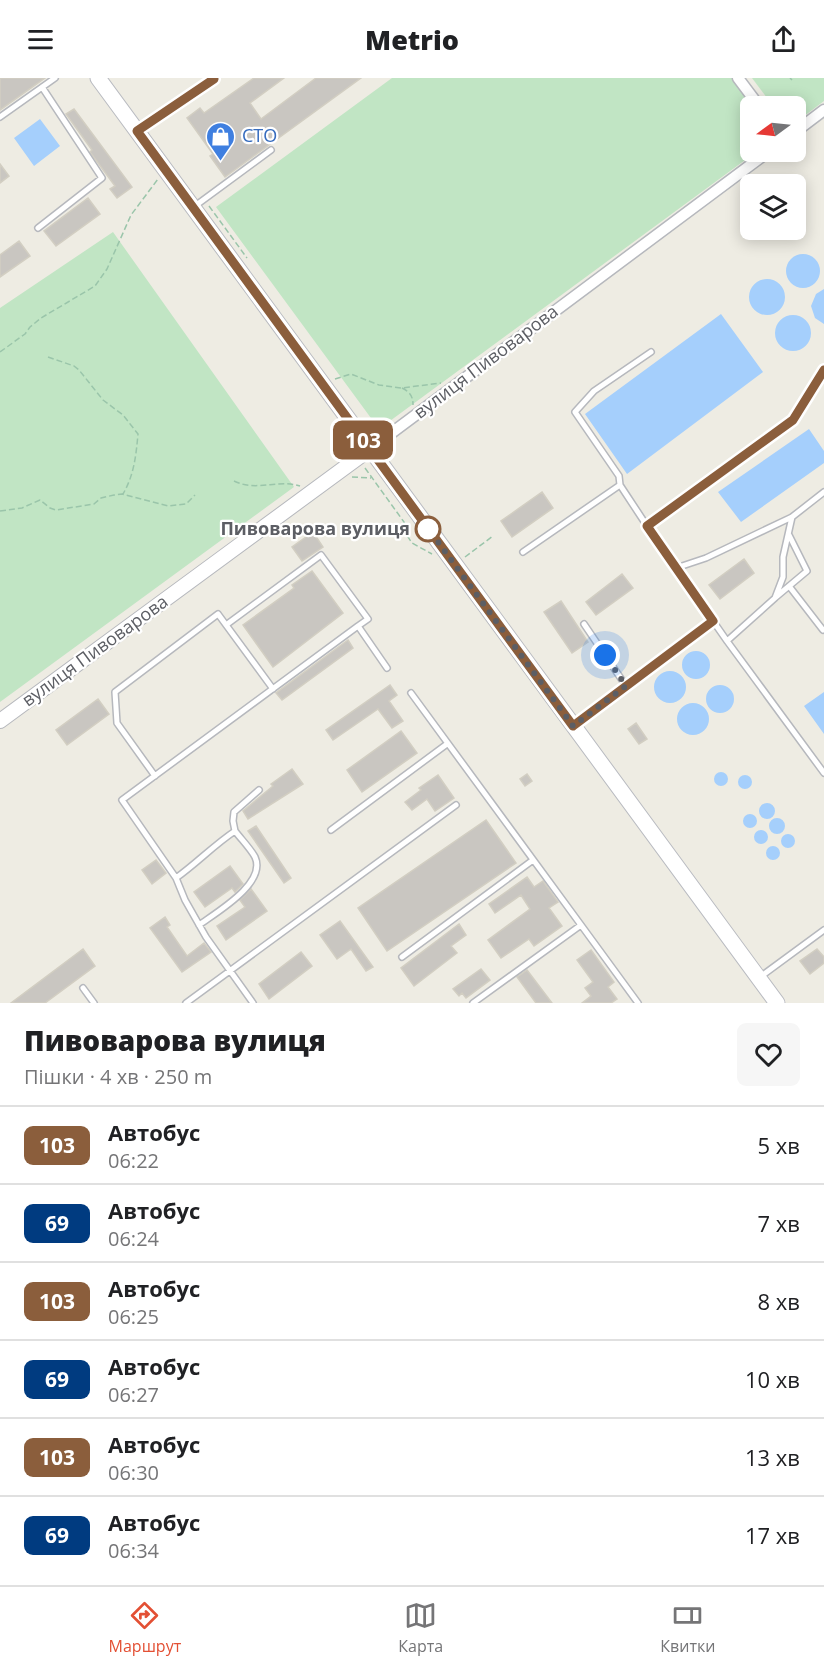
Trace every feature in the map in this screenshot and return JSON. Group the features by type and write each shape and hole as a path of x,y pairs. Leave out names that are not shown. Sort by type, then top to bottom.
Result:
{"main road":[{"path":"98,78 777,1003"}],"street":[{"path":"738,78 752,96"},
{"path":"806,124 824,110"},
{"name":"вулиця Пивоварова","path":"0,721 411,419 755,162"}],"lane":[{"path":"0,117 55,78"},
{"path":"137,131 214,79"},
{"path":"38,228 102,178 42,87"},
{"path":"193,207 271,150"},
{"path":"651,352 594,391 575,412 619,476 620,485 647,526 727,641 824,773"},
{"path":"647,526 793,420 824,370"},
{"path":"524,552 620,485"},
{"path":"676,568 706,558 792,517 824,492"},
{"path":"775,598 783,578 783,557 792,517"},
{"path":"727,641 807,571 788,534"},
{"path":"226,625 321,555 368,619 122,800 176,878 199,925 253,1003"},
{"path":"789,586 823,630"},
{"path":"155,776 117,723 115,692 218,614 273,689"},
{"path":"573,726 713,621"},
{"path":"584,624 626,686"},
{"path":"358,626 387,668"},
{"path":"411,693 638,1003"},
{"path":"331,830 447,744"},
{"path":"199,925 241,893 257,871 256,858 235,831 233,821 234,812 259,790"},
{"path":"186,1003 456,805"},
{"path":"176,878 235,831"},
{"path":"402,957 533,860"},
{"path":"473,1003 581,925"},
{"path":"759,978 824,930"},
{"path":"83,988 94,1003"}],"path":[{"path":"0,352 25,334 41,318 95,286 107,269 131,215 159,178"},
{"path":"48,357 79,370 103,400 123,415 138,434 134,469 122,494"},
{"path":"334,379 351,374 379,385 401,388 411,395 411,419 365,421"},
{"path":"401,388 451,381 459,382"},
{"path":"367,471 405,522 406,534 412,543 434,555"},
{"path":"234,481 245,486 260,487 275,483 298,484 304,487"},
{"path":"0,511 22,508 40,500 56,510 94,504 101,498 122,494 134,499 168,506 186,504 195,495"},
{"path":"465,557 493,536"}],"green space":[{"path":"392,78 732,78 746,96 740,96 740,162 742,162 379,429 216,207"},
{"path":"752,78 824,78 824,101 806,115 806,96 766,96"},
{"path":"113,232 294,487 0,702 0,308"}],"water":[{"path":"40,119 60,146 34,166 14,138"},
{"path":"803,254 815,259 820,271 815,283 803,288 791,283 786,271 791,259"},
{"path":"767,279 780,284 785,297 780,310 767,315 754,310 749,297 754,284"},
{"path":"824,289 824,324 815,318 811,306 816,294"},
{"path":"721,314 763,372 627,474 585,414"},
{"path":"793,315 806,320 811,333 806,346 793,351 780,346 775,333 780,320"},
{"path":"809,429 824,451 824,463 741,522 718,492"},
{"path":"696,651 706,655 710,665 706,675 696,679 686,675 682,665 686,655"},
{"path":"670,671 681,676 686,687 681,698 670,703 659,698 654,687 659,676"},
{"path":"720,685 730,689 734,699 730,709 720,713 710,709 706,699 710,689"},
{"path":"824,692 824,734 804,706"},
{"path":"693,703 705,707 709,719 705,731 693,735 681,731 677,719 681,707"},
{"path":"721,772 726,774 728,779 726,784 721,786 716,784 714,779 716,774"},
{"path":"742,775 748,775 752,782 748,789 742,789 738,785 738,779"},
{"path":"767,803 775,811 767,819 759,811"},
{"path":"747,814 753,814 757,821 753,828 747,828 743,824 743,818"},
{"path":"777,818 785,826 777,834 769,826"},
{"path":"761,830 766,832 768,837 766,842 761,844 756,842 754,837 756,832"},
{"path":"785,834 791,834 795,841 791,848 785,848 781,844 781,838"},
{"path":"773,846 778,848 780,853 778,858 773,860 768,858 766,853 768,848"}],"building":[{"path":"0,78 45,78 0,110"},
{"path":"254,78 284,78 250,103 261,119 316,78 361,78 225,177 210,156 213,154 187,118 200,108 204,113"},
{"path":"74,109 132,187 117,198 110,189 115,186 66,114"},
{"path":"0,164 9,176 0,183"},
{"path":"88,198 100,214 56,246 44,231"},
{"path":"19,241 30,256 0,277 0,255"},
{"path":"542,492 553,508 512,537 501,521"},
{"path":"313,532 323,547 302,561 292,547"},
{"path":"744,559 754,573 720,599 709,585"},
{"path":"312,571 343,613 273,667 243,625 294,588 292,585"},
{"path":"622,574 633,588 596,615 586,602"},
{"path":"561,601 588,642 572,653 544,612"},
{"path":"348,640 353,648 282,700 276,693"},
{"path":"390,685 397,695 389,701 403,721 392,728 378,709 333,740 326,730"},
{"path":"98,699 109,714 67,745 56,730"},
{"path":"636,723 647,739 639,744 628,729"},
{"path":"401,731 417,753 362,792 347,770"},
{"path":"292,769 303,784 248,819 243,811 273,786 271,784"},
{"path":"527,774 532,781 525,786 520,779"},
{"path":"438,775 454,798 435,811 427,799 412,810 405,802 421,790 419,788"},
{"path":"486,820 516,863 387,951 358,908"},
{"path":"256,826 291,878 284,883 248,831"},
{"path":"156,860 166,873 152,884 142,870"},
{"path":"230,866 243,884 235,892 232,888 205,907 194,892"},
{"path":"527,877 534,887 543,881 558,902 549,908 562,926 534,946 529,939 501,958 488,940 530,909 521,895 495,913 489,904"},
{"path":"251,889 267,911 226,940 217,926 245,907 240,900"},
{"path":"165,917 170,925 167,927 187,956 204,943 211,952 182,972 150,928"},
{"path":"340,921 373,967 366,971 351,949 337,959 320,935"},
{"path":"459,924 466,935 451,946 457,953 414,986 401,968"},
{"path":"83,949 95,966 45,1003 11,1003"},
{"path":"817,949 824,957 824,963 810,974 800,961"},
{"path":"591,950 614,982 608,987 617,999 611,1003 582,1003 591,996 585,988 593,982 577,960"},
{"path":"301,952 312,966 269,999 259,984"},
{"path":"481,969 490,980 466,998 462,993 459,996 453,989"},
{"path":"527,970 552,1003 536,1003 517,977"}],"bus line":[{"name":"103","path":"214,79 137,131 573,726 713,621 647,526 793,420 824,370"}],"place":[{"name":"СТО","path":"221,162"},
{"name":"Пивоварова вулиця","path":"428,529"}],"route":[{"path":"428,529 427,527 573,726 626,686 605,655"}]}
